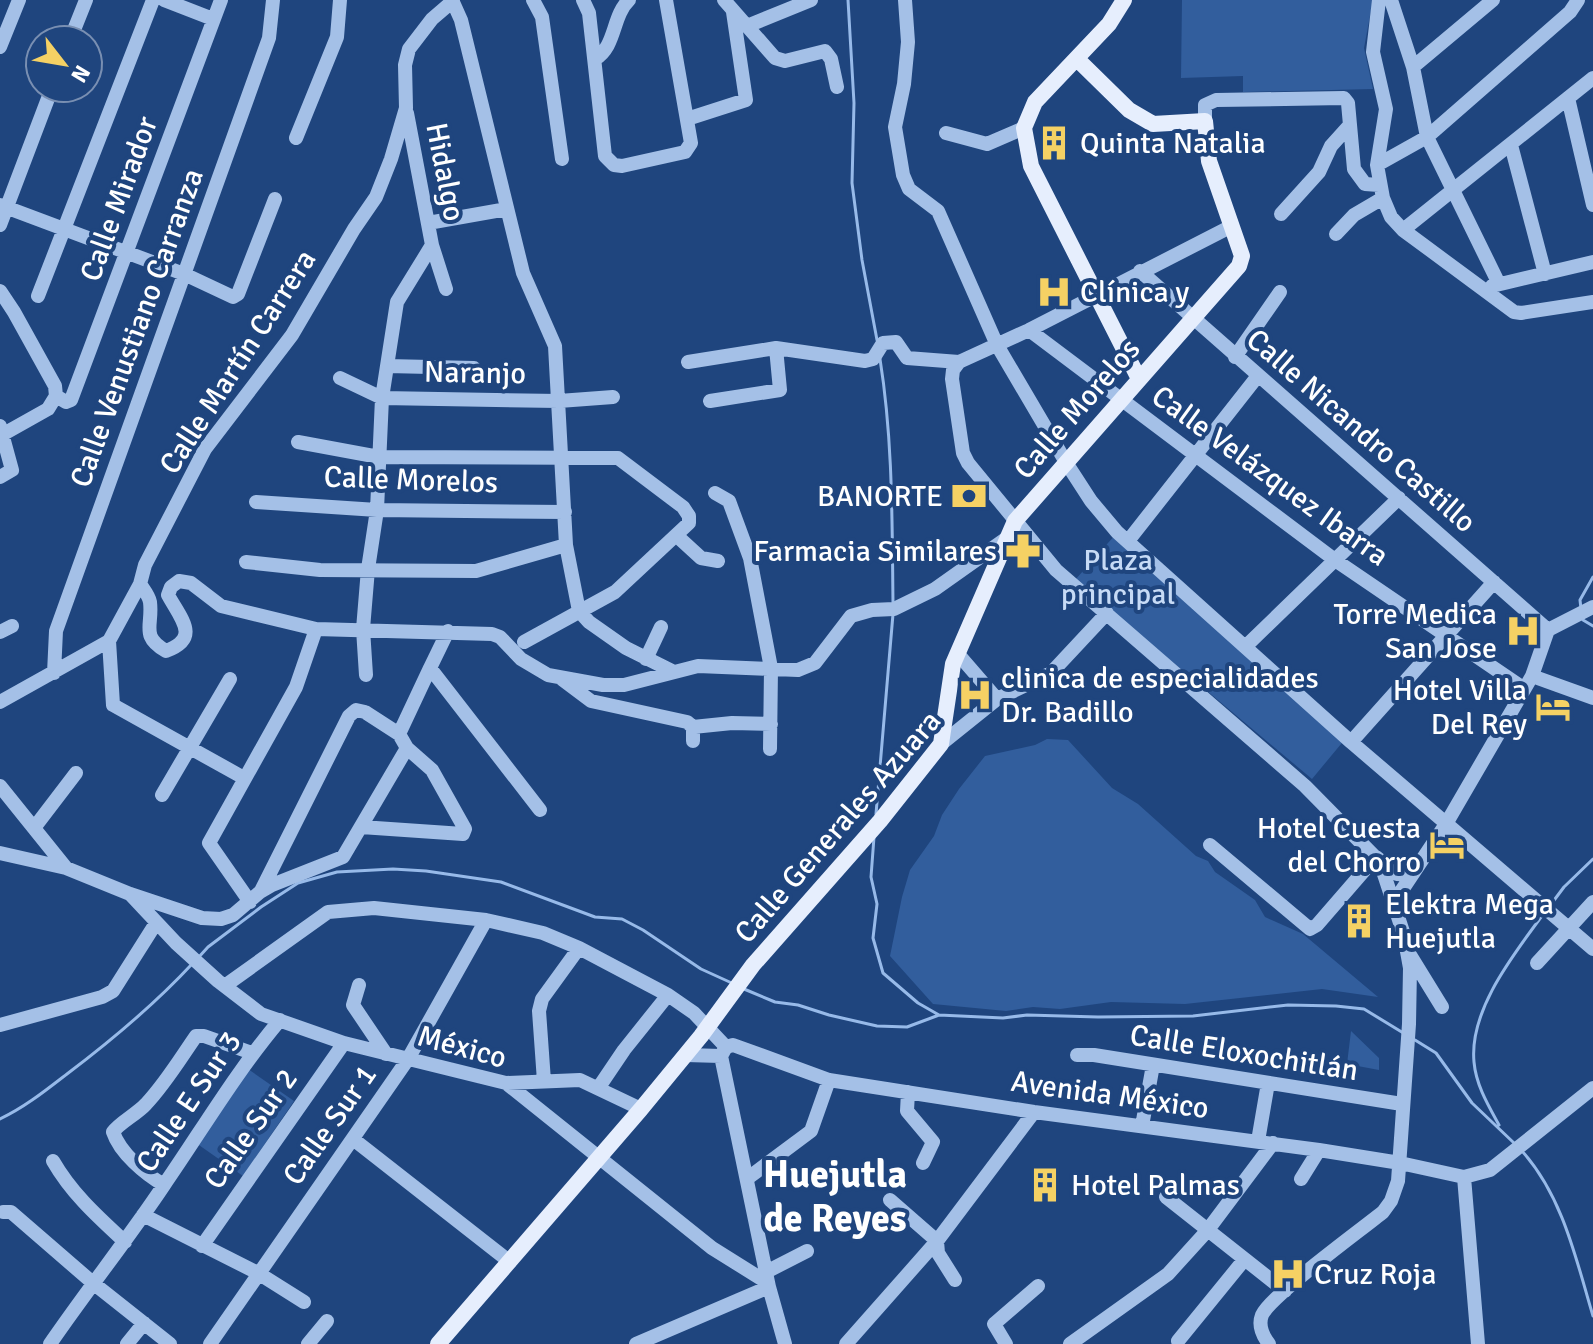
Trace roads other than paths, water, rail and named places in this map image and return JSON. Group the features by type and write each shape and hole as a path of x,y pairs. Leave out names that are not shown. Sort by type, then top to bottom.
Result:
{"main road":[{"path":"1124,0 1109,24 1035,102 1024,128 1031,166 1139,379"},
{"path":"1077,59 1129,110 1153,124 1205,121"},
{"name":"Calle Morelos","path":"941,744 953,664 1015,521 1193,320 1241,261 1242,256 1209,161 1205,121"},
{"name":"Calle Generales Azuara","path":"438,1344 641,1109 701,1036 753,965 880,821 941,744"}],"street":[{"path":"0,47 19,0"},
{"path":"76,24 86,0"},
{"path":"38,296 153,0"},
{"path":"164,0 213,19"},
{"name":"Calle Mirador","path":"56,396 66,402 71,400 221,0"},
{"name":"Calle Venustiano Carranza","path":"54,673 56,631 269,38 273,0"},
{"path":"296,138 337,37 340,0"},
{"path":"451,0 461,20 523,273 555,346 566,545 579,611 589,622 626,648 672,671"},
{"name":"Calle Martín Carrera","path":"109,641 205,449 292,335 376,197 406,108 405,65 409,49 451,0"},
{"path":"533,0 542,17 562,159"},
{"path":"583,0 589,13 605,156 614,165 622,166 685,152 691,143 666,0"},
{"path":"595,59 605,53 619,11 629,0"},
{"path":"747,26 811,0"},
{"path":"905,0 908,42 895,127 903,175 909,189 938,211 997,345 1091,501 1128,541 1351,742 1593,949"},
{"path":"1379,0 1373,52 1386,109 1377,165 1381,192 1391,217 1403,230 1517,313 1593,302"},
{"path":"1391,0 1413,67 1427,137 1499,284"},
{"path":"1413,67 1493,0"},
{"path":"1377,165 1427,137 1570,12 1578,0"},
{"path":"687,119 746,100 729,5"},
{"path":"729,5 775,58 785,61 825,51 831,59 837,87"},
{"path":"1403,230 1593,78"},
{"path":"1205,121 1205,105 1216,100 1344,98 1348,103 1354,169 1365,184 1381,192"},
{"path":"1568,98 1593,205"},
{"path":"0,225 3,206 45,104"},
{"name":"Hidalgo","path":"406,108 432,245 446,289"},
{"path":"1281,214 1319,172 1331,146 1349,126"},
{"path":"946,133 987,144 1024,128"},
{"path":"1511,145 1545,274"},
{"path":"1336,234 1381,192"},
{"path":"3,206 184,274 233,297 238,294 275,199"},
{"path":"428,223 507,209"},
{"path":"688,362 776,348 865,361 873,359 883,343 896,342 907,358 956,366 1230,227"},
{"path":"366,675 363,629 377,510 382,398 397,302 432,245"},
{"path":"1482,289 1593,262"},
{"name":"Calle Nicandro Castillo","path":"1140,271 1548,630"},
{"path":"0,291 48,373 56,396 48,409 1,432 6,474"},
{"path":"1235,357 1280,292"},
{"name":"Calle Velázquez Ibarra","path":"1029,330 1335,560 1446,634 1527,682 1593,698"},
{"path":"710,401 780,390 776,348"},
{"path":"387,366 474,368"},
{"path":"956,366 952,379 963,453 1056,570 1312,792 1376,857 1397,874 1411,875"},
{"path":"1128,541 1257,377"},
{"name":"Naranjo","path":"340,378 382,398 559,401 613,397"},
{"path":"298,442 379,457 618,458 683,507 689,516 689,523 615,592 524,642"},
{"path":"715,493 729,501 750,558 771,668 770,749"},
{"path":"1245,647 1399,498"},
{"name":"Calle Morelos","path":"256,502 377,510 565,512"},
{"path":"677,536 701,558 718,561"},
{"path":"140,584 150,599 149,631 154,644 166,651 181,645 185,639 186,628 168,595 171,587 179,581 191,583 221,606 316,629 492,634 500,637 521,659 548,675 603,685 624,685 698,666 798,670 815,663 851,616 872,610 894,609 935,589 1007,538"},
{"path":"246,562 320,570 476,571 566,545"},
{"path":"1351,742 1494,582"},
{"path":"1398,915 1400,895 1446,824 1527,682 1548,630 1592,607"},
{"name":"Calle Generales Azuara","path":"941,744 997,699 1051,673 1107,613"},
{"path":"646,659 661,627"},
{"path":"255,897 209,843 296,687 316,629"},
{"path":"399,734 448,631"},
{"path":"0,702 109,641 113,705 244,778"},
{"path":"958,654 997,699"},
{"path":"430,668 540,810"},
{"path":"559,677 591,701 687,722 693,734 732,723 771,724"},
{"path":"162,795 230,679"},
{"path":"255,897 349,716 356,710 365,712 399,734 407,748 432,770 444,796 462,821 463,834 361,827"},
{"path":"0,853 66,868 202,918 221,919 233,915 255,897 343,857 407,748"},
{"path":"34,828 76,773"},
{"path":"0,786 66,868"},
{"path":"1210,845 1310,929 1317,925 1376,857"},
{"path":"1269,1344 1261,1330 1261,1319 1271,1303 1383,1212 1396,1189 1409,1024 1410,968 1388,882 1376,857"},
{"name":"México","path":"130,894 176,943 261,1014 344,1043 506,1083 712,1248 768,1281"},
{"path":"1537,963 1565,926 1593,902"},
{"path":"222,983 328,912 374,908 486,920 543,933 579,948 668,995 694,1013 727,1050 768,1281 785,1344"},
{"name":"Calle Sur 1","path":"258,1273 408,1059 486,920"},
{"path":"0,1025 102,997 113,991 156,923"},
{"path":"544,1081 539,1011 542,999 579,948"},
{"path":"1407,951 1442,1007"},
{"path":"359,985 353,1005 386,1054"},
{"path":"599,1087 668,995"},
{"name":"Calle E Sur 3","path":"50,1344 125,1242 252,1053 280,1020"},
{"path":"164,1185 152,1178 117,1142 113,1132 117,1126 133,1117 149,1100 196,1036 252,1053"},
{"name":"Calle Sur 2","path":"202,1246 344,1043"},
{"path":"686,1055 727,1050"},
{"name":"Avenida México","path":"727,1050 829,1080 1034,1112 1319,1150 1464,1177 1483,1174 1593,1088"},
{"name":"Calle Eloxochitlán","path":"1077,1055 1094,1055 1402,1104"},
{"path":"1142,1126 1153,1065"},
{"path":"506,1083 580,1080 641,1109"},
{"path":"748,1178 811,1131 829,1080"},
{"path":"1070,1344 1168,1274 1207,1231 1266,1142 1268,1083"},
{"path":"908,1092 907,1111 933,1142 923,1163"},
{"path":"846,1344 937,1241 1034,1112"},
{"path":"353,1139 510,1262"},
{"path":"1301,1179 1319,1150"},
{"path":"53,1161 66,1184 125,1242"},
{"path":"1464,1177 1478,1344"},
{"path":"1166,1197 1285,1291"},
{"path":"890,1200 937,1241 938,1253 955,1280"},
{"path":"1,1211 11,1212 170,1344"},
{"path":"143,1215 258,1273 304,1302"},
{"path":"636,1344 768,1281 807,1251"},
{"path":"1178,1341 1244,1260"},
{"path":"210,1344 258,1273"},
{"path":"1006,1344 994,1324 1038,1286"},
{"path":"308,1344 327,1321"},
{"path":"127,1344 144,1323"}],"waterway":[{"path":"848,0 854,103 852,183 877,340"},
{"path":"880,359 890,450 893,603"},
{"path":"1581,609 1580,600 1593,577"},
{"path":"876,814 893,614"},
{"path":"1583,620 1593,626"},
{"path":"874,837 871,877 877,904 873,938 883,973 918,1003 939,1015"},
{"path":"1549,907 1564,887 1593,859"},
{"path":"198,958 261,907 298,883 337,872 393,869 501,882 595,917 622,919 701,969 734,984"},
{"path":"1499,1125 1477,1079 1474,1042 1486,1002 1496,983 1544,913"},
{"path":"0,1119 35,1098 100,1048 148,1008 192,964"},
{"path":"744,989 775,1002 877,1026 907,1027 939,1015 1003,1018 1027,1015 1193,1016 1288,1005 1364,1009 1405,1034"},
{"path":"1415,1040 1436,1053 1472,1103 1514,1143"},
{"path":"1522,1151 1558,1208 1593,1316"}],"place":[{"name":"Quinta Natalia","path":"1054,143"},
{"name":"Clínica y","path":"1054,292"},
{"name":"BANORTE","path":"969,496"},
{"name":"Farmacia Similares","path":"1023,551"},
{"name":"Torre Medica San Jose","path":"1523,631"},
{"name":"clinica de especialidades Dr. Badillo","path":"975,695"},
{"name":"Hotel Villa Del Rey","path":"1553,707"},
{"name":"Hotel Cuesta del Chorro","path":"1447,845"},
{"name":"Elektra Mega Huejutla","path":"1359,921"},
{"name":"Hotel Palmas","path":"1045,1185"},
{"name":"Cruz Roja","path":"1288,1274"}],"district":[{"name":"Huejutla de Reyes","path":"835,1196"}],"park label":[{"name":"Plaza principal","path":"1118,577"}]}
